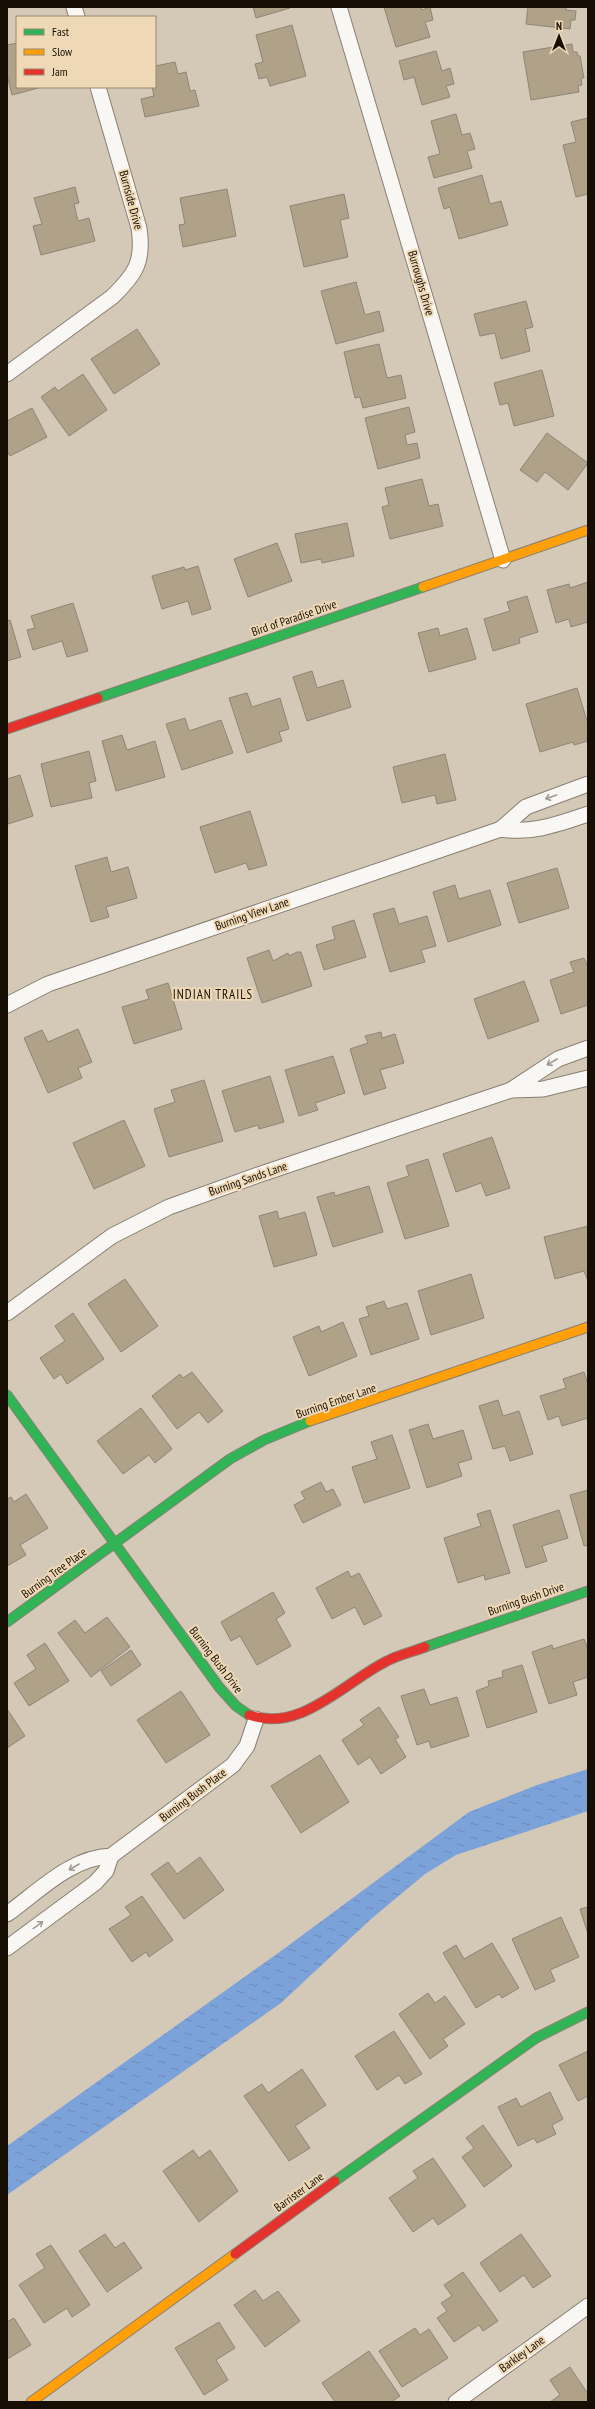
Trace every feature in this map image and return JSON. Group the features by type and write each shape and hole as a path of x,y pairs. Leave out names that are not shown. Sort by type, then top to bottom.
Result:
{"street":[{"name":"Burroughs Drive","path":"339,7 503,560"},
{"name":"Burnside Drive","path":"7,374 112,297 131,277 140,259 140,236 137,219 98,88"},
{"name":"Bird of Paradise Drive","path":"7,729 588,530"},
{"name":"Burning View Lane","path":"7,1004 48,984 500,829 526,807 588,784"},
{"name":"Burning View Lane","path":"500,829 514,831 537,830 588,814"},
{"name":"Burning Sands Lane","path":"7,1313 112,1236 134,1223 169,1207 261,1174 511,1090 558,1059 588,1048"},
{"name":"Burning Sands Lane","path":"511,1090 543,1089 588,1078"},
{"name":"Burning Ember Lane","path":"115,1544 230,1459 270,1437 588,1327"},
{"name":"Burning Bush Drive","path":"7,1395 220,1687 236,1706 256,1719 274,1721 293,1717 312,1707 364,1673 388,1660 588,1591"},
{"name":"Burning Tree Place","path":"7,1622 115,1544"},
{"name":"Burning Bush Place","path":"7,1914 73,1867 92,1859 111,1856 233,1765 247,1746 256,1719"},
{"path":"7,1948 99,1880 106,1871 111,1856"},
{"name":"Barrister Lane","path":"31,2402 484,2073 536,2038 588,2012"},
{"name":"Barkley Lane","path":"456,2402 588,2306"}],"water":[{"path":"588,1769 588,1811 456,1855 425,1874 371,1919 281,2003 7,2195 7,2146 281,1951 469,1812 537,1785"}],"building":[{"path":"253,7 290,7 290,8 256,18"},
{"path":"384,7 421,7 422,10 430,7 433,20 425,22 430,37 396,47"},
{"path":"528,7 566,7 566,10 576,11 575,20 571,20 570,29 526,24"},
{"path":"292,25 306,76 270,86 267,77 259,79 255,64 263,62 256,35"},
{"path":"16,43 16,88 38,88 12,95 7,75 7,45"},
{"path":"572,44 573,52 577,52 578,56 580,56 584,78 581,78 582,85 578,86 579,92 531,100 523,52"},
{"path":"436,51 442,71 450,68 454,84 446,86 450,97 422,105 414,77 404,80 399,61"},
{"path":"175,62 178,74 186,72 190,91 195,90 199,106 145,117 141,99 154,96 152,88 156,88 156,66"},
{"path":"456,114 462,135 470,133 475,149 467,151 472,168 434,178 428,157 440,154 431,121"},
{"path":"588,118 588,194 576,197 563,145 576,142 571,122"},
{"path":"482,175 490,204 501,201 508,225 459,239 450,207 444,209 438,188"},
{"path":"75,187 79,203 74,204 78,221 89,218 95,241 41,255 33,226 42,224 34,198"},
{"path":"227,189 236,236 183,247 179,225 185,224 180,198"},
{"path":"344,194 349,218 340,220 348,257 304,267 290,206"},
{"path":"356,282 365,315 379,311 384,331 336,344 321,291"},
{"path":"526,301 533,327 525,329 530,351 501,359 495,333 480,336 474,314"},
{"path":"137,329 160,364 114,394 91,359"},
{"path":"379,344 387,378 401,375 406,398 363,408 360,397 355,398 344,352"},
{"path":"542,370 554,416 514,426 508,403 500,405 494,383"},
{"path":"83,374 107,410 69,436 41,397 55,387 58,391"},
{"path":"409,407 415,432 405,435 407,445 417,443 420,458 378,469 365,418"},
{"path":"32,408 47,437 10,456 7,451 7,421"},
{"path":"547,433 588,463 568,490 545,472 537,482 520,470"},
{"path":"422,479 429,506 438,504 443,526 390,539 382,507 389,505 385,488"},
{"path":"347,523 354,556 322,563 321,559 301,563 295,534"},
{"path":"277,543 292,581 248,597 234,559"},
{"path":"198,566 211,609 192,615 188,601 162,609 152,576 184,567 185,570"},
{"path":"588,582 588,622 571,627 569,619 556,623 547,590 569,584 570,588"},
{"path":"527,596 538,632 519,638 520,643 493,651 484,619 510,611 507,602"},
{"path":"73,603 88,651 67,657 62,641 33,650 27,630 35,628 31,616"},
{"path":"10,620 21,657 7,661 7,621"},
{"path":"438,628 440,636 467,628 476,659 429,672 418,633"},
{"path":"312,671 317,688 343,680 351,707 307,721 293,677"},
{"path":"577,688 588,724 588,741 574,745 573,742 540,752 526,704"},
{"path":"247,693 252,707 280,698 289,729 279,732 282,741 247,753 229,698"},
{"path":"185,718 189,731 221,720 233,753 182,770 166,724"},
{"path":"122,735 127,750 155,741 165,777 116,791 102,741"},
{"path":"89,751 96,781 89,783 92,798 51,807 41,764"},
{"path":"445,754 456,800 437,804 435,795 402,803 393,767"},
{"path":"20,775 33,816 8,824 7,779"},
{"path":"250,811 267,865 249,870 246,863 215,873 200,827"},
{"path":"107,857 111,872 128,867 137,898 106,907 109,917 91,922 75,866"},
{"path":"557,868 569,908 519,923 507,883"},
{"path":"455,885 459,899 490,890 501,925 448,942 433,892"},
{"path":"394,908 399,924 427,916 436,946 421,950 425,962 390,972 373,914"},
{"path":"354,920 366,957 324,970 316,945 335,939 332,927"},
{"path":"269,950 273,961 288,953 289,956 297,952 301,952 312,986 262,1003 247,958"},
{"path":"584,958 588,967 588,1005 561,1014 550,980 574,972 570,962"},
{"path":"524,981 539,1021 488,1039 474,999"},
{"path":"168,983 182,1029 134,1044 122,1007 149,999 146,990"},
{"path":"78,1029 92,1062 78,1068 82,1078 48,1093 24,1038 42,1030 48,1042"},
{"path":"381,1032 382,1038 395,1034 404,1063 380,1070 386,1088 364,1095 350,1049 368,1043 365,1036"},
{"path":"333,1056 345,1093 315,1103 318,1110 299,1116 285,1070"},
{"path":"270,1076 284,1122 259,1129 258,1125 235,1132 222,1091"},
{"path":"204,1080 223,1141 169,1157 154,1109 175,1102 171,1090"},
{"path":"124,1120 145,1166 94,1189 73,1143"},
{"path":"492,1137 510,1188 486,1196 481,1183 456,1192 443,1154"},
{"path":"428,1159 449,1226 405,1239 387,1183 409,1176 406,1166"},
{"path":"369,1186 383,1232 333,1247 317,1197 334,1192 335,1196"},
{"path":"277,1211 279,1219 305,1212 317,1255 274,1267 259,1216"},
{"path":"588,1226 588,1281 584,1271 555,1279 544,1237"},
{"path":"471,1274 484,1318 431,1335 418,1291"},
{"path":"125,1279 158,1326 121,1352 88,1304"},
{"path":"384,1301 387,1309 407,1303 419,1339 371,1355 359,1319 369,1316 366,1307"},
{"path":"73,1313 104,1359 67,1384 61,1374 54,1379 40,1358 65,1341 55,1326"},
{"path":"343,1322 357,1356 309,1376 293,1337 319,1326 321,1332"},
{"path":"192,1372 223,1411 208,1423 199,1412 177,1429 152,1396 180,1374 183,1378"},
{"path":"584,1372 588,1384 588,1418 562,1426 559,1416 548,1420 540,1396 566,1388 563,1379"},
{"path":"498,1400 503,1416 519,1411 533,1454 510,1461 505,1446 493,1449 479,1406"},
{"path":"141,1408 172,1449 155,1463 149,1455 123,1474 97,1441"},
{"path":"428,1424 433,1439 463,1430 472,1459 458,1463 462,1476 427,1488 409,1430"},
{"path":"392,1435 410,1488 364,1503 352,1467 377,1459 371,1442"},
{"path":"321,1482 326,1492 333,1489 341,1505 303,1523 294,1505 305,1499 301,1492"},
{"path":"588,1490 588,1545 584,1546 570,1495"},
{"path":"26,1494 48,1528 20,1545 26,1555 7,1566 7,1499 11,1497 14,1502"},
{"path":"490,1510 510,1573 485,1580 484,1575 458,1583 444,1538 481,1526 477,1514"},
{"path":"559,1510 568,1538 542,1546 547,1561 526,1568 513,1525"},
{"path":"348,1571 351,1577 359,1573 382,1616 364,1625 355,1607 332,1619 316,1588"},
{"path":"273,1592 285,1613 276,1619 291,1646 257,1665 240,1636 231,1641 221,1622"},
{"path":"107,1617 130,1647 91,1677 58,1633 75,1620 85,1633"},
{"path":"584,1639 588,1649 588,1677 573,1682 577,1695 549,1704 532,1652 552,1645 553,1649"},
{"path":"45,1643 69,1681 29,1706 14,1683 36,1669 27,1655"},
{"path":"131,1650 141,1665 111,1686 101,1671"},
{"path":"522,1665 537,1712 487,1728 476,1691 489,1686 488,1681 503,1677 502,1671"},
{"path":"424,1689 430,1705 457,1697 469,1736 431,1748 429,1741 417,1745 401,1696"},
{"path":"181,1691 210,1735 166,1763 137,1720"},
{"path":"379,1707 399,1737 395,1739 406,1757 381,1774 370,1757 358,1765 342,1740 364,1725 360,1720"},
{"path":"7,1709 25,1736 7,1748"},
{"path":"320,1755 349,1802 301,1833 271,1786"},
{"path":"200,1857 224,1890 184,1919 151,1874 168,1862 177,1874"},
{"path":"142,1896 173,1940 149,1957 146,1952 132,1962 109,1929 131,1915 125,1907"},
{"path":"588,1907 588,1934 580,1909"},
{"path":"561,1917 579,1957 550,1970 555,1981 535,1990 512,1939"},
{"path":"492,1943 519,1988 502,1998 499,1994 476,2008 443,1953 456,1945 464,1959"},
{"path":"428,1993 435,2003 445,1996 465,2024 443,2039 448,2046 430,2059 399,2014"},
{"path":"394,2031 422,2074 405,2084 399,2075 377,2090 355,2056"},
{"path":"588,2051 588,2096 578,2101 559,2065"},
{"path":"302,2069 326,2105 295,2126 310,2148 289,2161 244,2096 262,2084 268,2093"},
{"path":"550,2092 563,2119 552,2125 556,2134 537,2143 534,2138 518,2146 498,2107 516,2098 521,2107"},
{"path":"483,2125 512,2166 484,2187 462,2157 474,2148 466,2138"},
{"path":"193,2150 199,2158 210,2150 238,2191 199,2222 163,2171"},
{"path":"433,2158 466,2206 438,2225 433,2218 413,2232 389,2198 418,2178 413,2171"},
{"path":"105,2234 115,2248 124,2242 142,2268 107,2292 79,2251"},
{"path":"521,2234 551,2276 533,2288 524,2275 500,2292 480,2263"},
{"path":"51,2245 90,2305 72,2317 67,2308 44,2323 19,2285 45,2268 36,2254"},
{"path":"463,2272 498,2321 483,2331 479,2325 454,2342 437,2318 447,2311 441,2303 452,2296 444,2285"},
{"path":"255,2290 263,2301 278,2291 300,2321 265,2347 234,2305"},
{"path":"14,2318 31,2345 7,2359 7,2322"},
{"path":"219,2322 235,2348 216,2360 228,2380 204,2395 175,2348"},
{"path":"415,2328 420,2335 429,2329 448,2358 402,2387 379,2351"},
{"path":"369,2351 400,2396 391,2402 335,2402 322,2383"},
{"path":"570,2367 588,2394 588,2402 550,2402 560,2395 550,2380"}],"traffic: fast":[{"path":"98,698 423,587"},
{"path":"7,1395 219,1687 236,1706 249,1715"},
{"path":"7,1622 230,1459 264,1440 310,1421"},
{"path":"425,1647 588,1591"},
{"path":"335,2181 536,2038 588,2012"}],"traffic: slow":[{"path":"423,587 588,530"},
{"path":"310,1421 588,1327"},
{"path":"31,2402 235,2254"}],"traffic: jam":[{"path":"7,729 98,698"},
{"path":"249,1715 268,1719 286,1717 304,1712 321,1703 387,1661 425,1647"},
{"path":"235,2254 335,2181"}],"district":[{"name":"INDIAN TRAILS","path":"213,994"}]}
